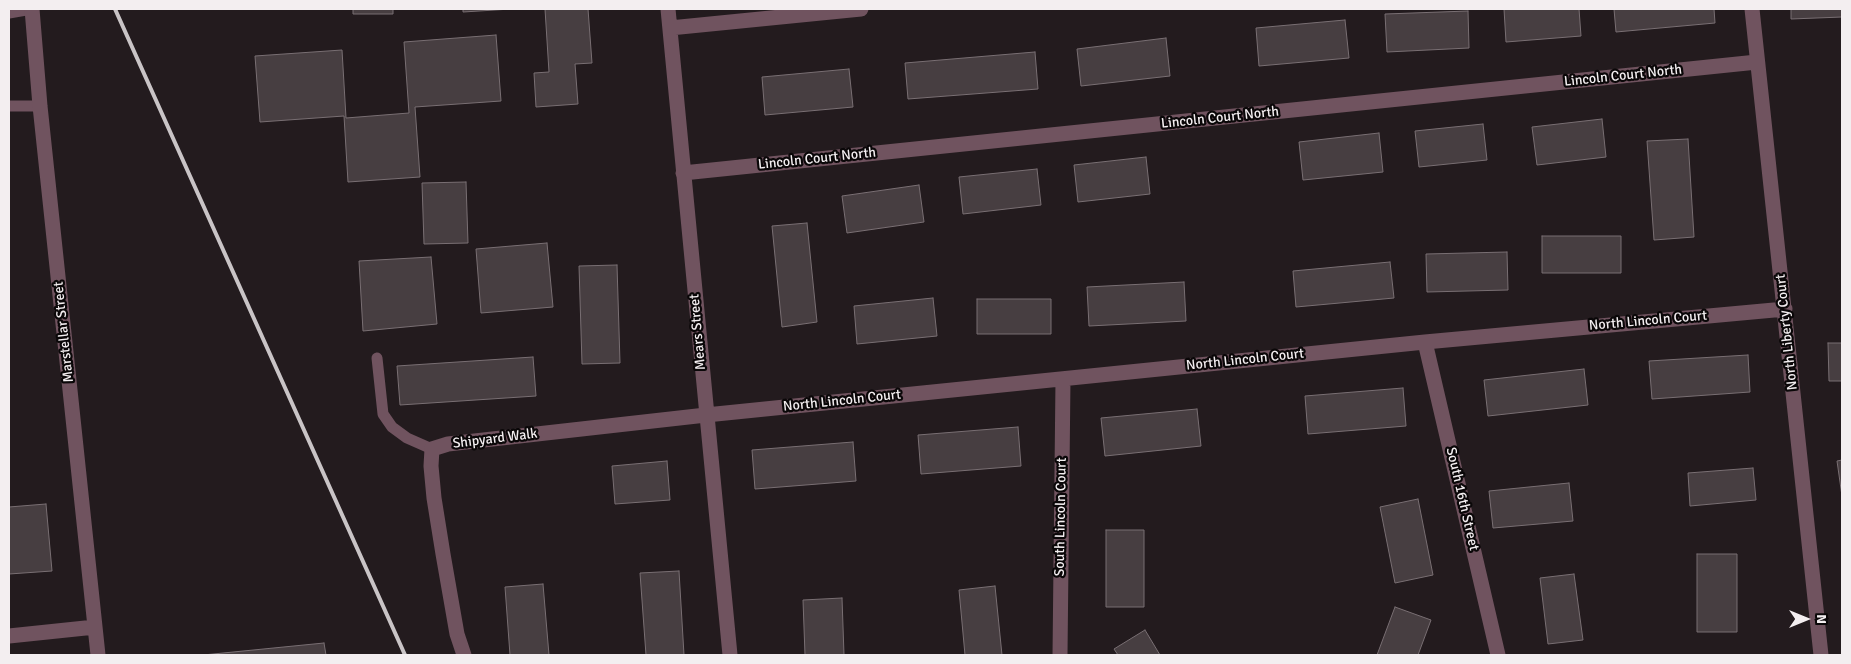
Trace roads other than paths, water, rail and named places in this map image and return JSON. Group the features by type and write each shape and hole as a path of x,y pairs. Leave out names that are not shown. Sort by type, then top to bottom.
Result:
{"street":[{"name":"Marstellar Street","path":"32,9 40,106 98,655"},
{"name":"Mears Street","path":"668,9 730,655"},
{"path":"670,28 861,9"},
{"name":"North Liberty Court","path":"1752,9 1821,655"},
{"name":"Lincoln Court North","path":"683,173 1757,62"},
{"name":"North Lincoln Court","path":"706,415 1426,342 1785,309"},
{"name":"South 16th Street","path":"1426,342 1498,655"},
{"name":"South Lincoln Court","path":"1060,655 1063,379"},
{"name":"Shipyard Walk","path":"432,449 448,444 706,415"},
{"path":"432,449 431,466 434,498 457,634 464,655"},
{"path":"9,636 95,627"}],"lane":[{"path":"9,13 32,9"},
{"path":"9,106 40,106"},
{"path":"377,358 383,414 392,427 407,438 432,449"}],"railway":[{"path":"115,9 405,655"}]}
